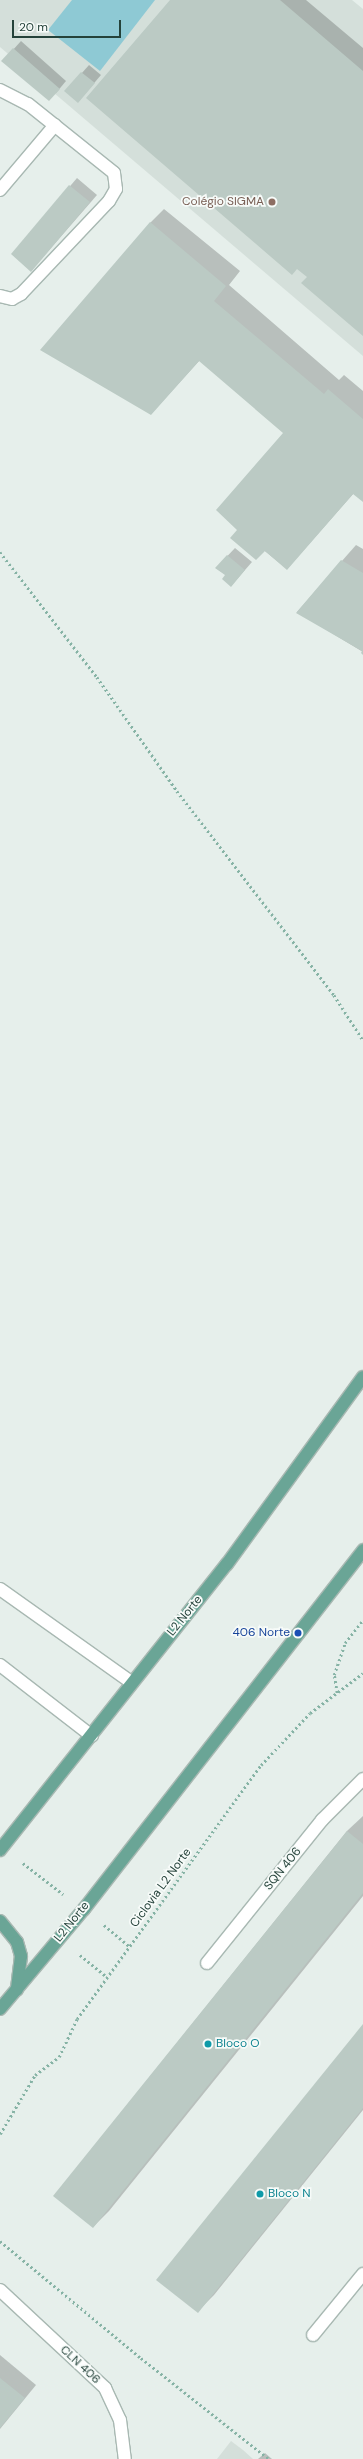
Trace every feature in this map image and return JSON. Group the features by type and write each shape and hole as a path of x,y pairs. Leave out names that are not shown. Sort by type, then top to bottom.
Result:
{"main road":[{"name":"L2 Norte","path":"0,1850 92,1736 131,1682 227,1564 363,1377"},
{"name":"L2 Norte","path":"0,2009 59,1939 363,1550"},
{"path":"0,1921 17,1942 21,1956 17,1990"}],"street":[{"path":"0,90 28,104 114,173 116,189 109,201 21,294 12,299 0,296"},
{"path":"0,190 55,125"},
{"path":"0,1589 131,1682"},
{"path":"0,1665 92,1736"},
{"name":"SQN 406","path":"207,1963 322,1820 363,1779"},
{"path":"313,2335 363,2274"},
{"name":"CLN 406","path":"0,2290 105,2388 120,2420 125,2459"}],"path":[{"path":"0,552 97,677 187,804 334,995 363,1040"},
{"path":"337,1693 334,1674 340,1656 345,1643 363,1620"},
{"name":"Ciclovia L2 Norte","path":"0,2134 35,2075 59,2057 77,2019 261,1765 310,1713 363,1673"},
{"path":"59,1939 107,1977"},
{"path":"0,2241 141,2358 269,2459"}],"shaded area":[{"name":"Colégio SIGMA","path":"0,0 352,0 363,9 363,356 0,47"},
{"path":"231,2441 243,2450 253,2459 217,2459"}],"water":[{"path":"72,0 155,0 100,71 48,30"}],"building":[{"name":"Colégio SIGMA","path":"170,0 280,0 363,71 363,336 301,283 307,277 297,269 292,275 86,98"},
{"path":"13,48 60,89 49,101 1,61"},
{"path":"81,72 95,83 78,103 64,91"},
{"path":"69,185 90,202 31,272 11,254"},
{"path":"150,222 226,286 214,301 324,394 328,389 363,419 363,502 353,494 287,570 265,551 256,560 230,538 237,530 216,510 283,433 199,361 151,415 40,350"},
{"path":"227,555 245,570 231,587 222,579 225,575 215,568"},
{"path":"341,560 363,573 363,655 361,653 362,651 296,613"},
{"name":"Bloco O","path":"347,1831 363,1844 363,1893 93,2228 53,2196"},
{"name":"Bloco N","path":"363,2024 363,2108 198,2313 156,2280"},
{"path":"0,2378 25,2398 0,2428"}],"place":[{"name":"Colégio SIGMA","path":"272,202"},
{"name":"406 Norte","path":"298,1633"},
{"name":"Bloco O","path":"208,2044"},
{"name":"Bloco N","path":"260,2194"}]}
